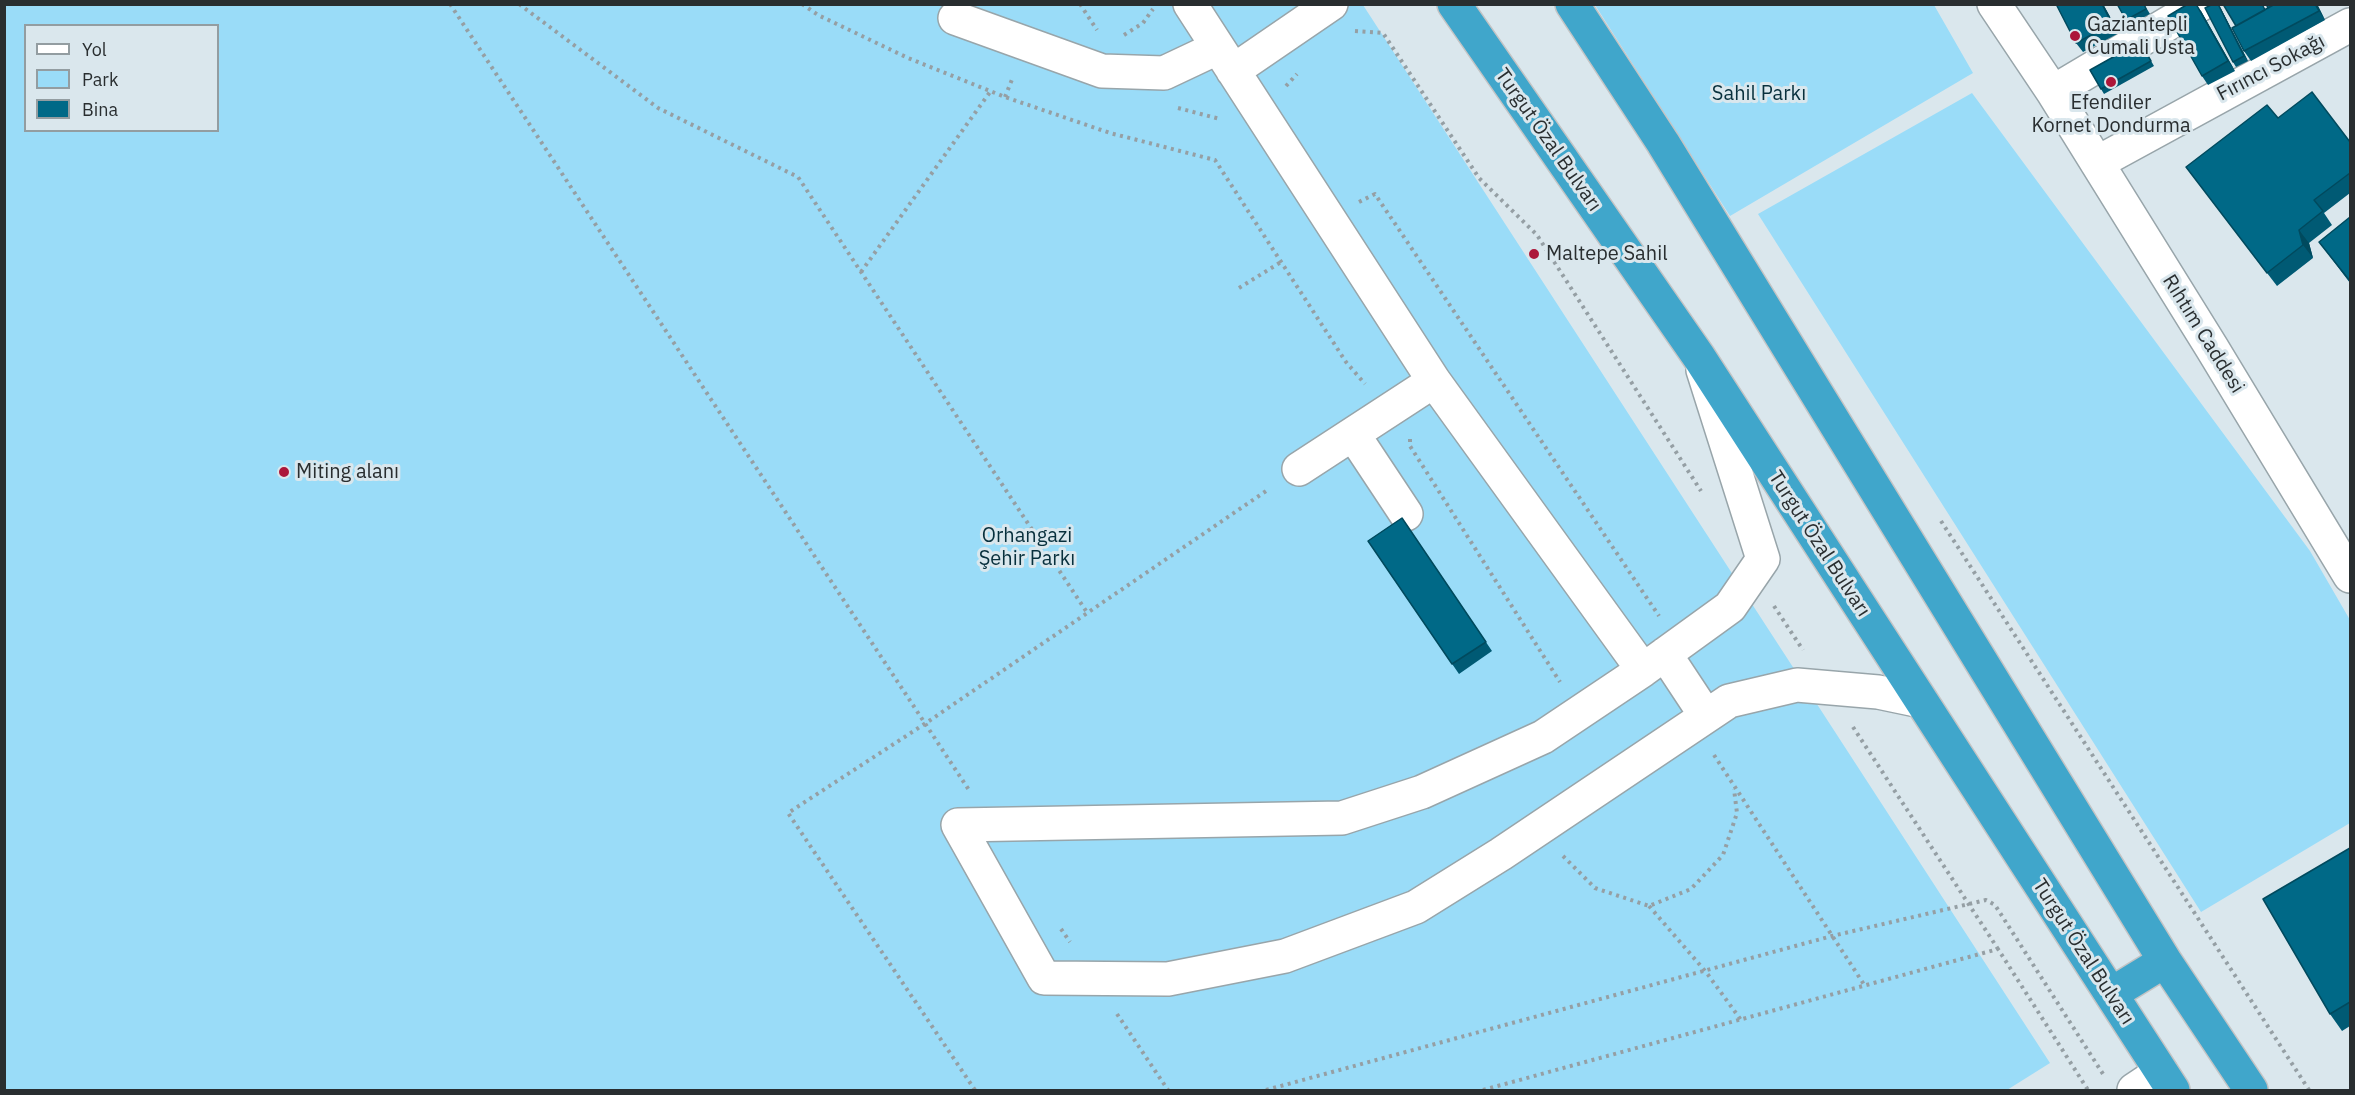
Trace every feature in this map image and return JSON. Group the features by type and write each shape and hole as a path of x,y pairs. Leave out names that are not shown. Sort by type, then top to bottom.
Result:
{"highway":[{"name":"Turgut Özal Bulvarı","path":"1454,4 1699,357 2167,1081"},
{"path":"1572,4 1663,143 2165,961 2251,1090"},
{"path":"2111,994 2165,961"}],"street":[{"path":"955,18 1102,71 1164,73 1225,60 1331,4"},
{"name":"Rıhtım Caddesi","path":"1994,4 2053,92 2350,576"},
{"name":"Rıhtım Caddesi","path":"2008,4 2053,92"},
{"path":"2053,92 2201,4"},
{"path":"2345,4 2350,13"},
{"path":"1197,7 1225,60 1434,381 1700,721"},
{"name":"Fırıncı Sokağı","path":"2097,163 2350,25"},
{"path":"1699,357 1763,559 1730,607 1543,737 1422,792 1342,818 958,825 1044,978 1168,979 1285,956 1416,907 1555,818 1729,701 1797,685 1878,692 1921,701"},
{"path":"1299,469 1434,381"},
{"path":"1353,434 1406,514"},
{"path":"2121,1086 2167,1081"}],"path":[{"path":"450,4 992,824"},
{"path":"519,4 658,108 798,177 1088,614"},
{"path":"802,4 818,15 908,58 990,92 1110,134 1215,160 1346,362 1362,384 1373,384"},
{"path":"1080,4 1098,32"},
{"path":"1352,31 1383,33 1479,178 1537,235 1703,494"},
{"path":"1281,91 1304,65"},
{"path":"1005,97 1016,69"},
{"path":"861,272 990,92"},
{"path":"1167,105 1213,115 1230,123"},
{"path":"1351,206 1375,194 1660,618 1635,635 1653,662"},
{"path":"1239,288 1281,262"},
{"path":"1410,430 1410,446 1579,712"},
{"path":"975,1090 788,813 1088,614 1299,469"},
{"path":"1939,517 2309,1090"},
{"path":"1754,573 2088,1090"},
{"path":"1700,721 1733,785 1865,986"},
{"path":"1649,906 1691,889 1723,855 1737,813 1733,785"},
{"path":"1555,818 1562,855 1594,888 1649,906 1706,972 1741,1020"},
{"path":"1266,1090 1832,936 1986,900 1995,904 2121,1086"},
{"path":"1056,920 1168,1090"},
{"path":"1483,1090 1998,950"}],"green space":[{"name":"Orhangazi Şehir Parkı","path":"5,4 1363,5 2050,1063 2007,1090 5,1090"},
{"name":"Sahil Parkı","path":"1595,5 1934,5 1973,73 1730,216"},
{"path":"1972,93 2310,551 2350,620 2350,823 2201,912 1758,214"}],"building":[{"path":"2056,4 2102,4 2112,24 2076,43"},
{"path":"2117,4 2144,4 2146,9 2126,20"},
{"path":"2188,4 2196,4 2228,61 2202,76 2168,16"},
{"path":"2218,4 2244,56 2233,62 2205,8"},
{"path":"2223,4 2262,4 2265,10 2236,26"},
{"path":"2275,4 2315,4 2319,11 2244,51 2232,28"},
{"path":"2140,42 2151,61 2101,89 2090,70"},
{"path":"2312,92 2350,142 2350,173 2314,200 2323,211 2299,230 2303,245 2267,273 2186,167 2267,105 2278,118"},
{"path":"2350,217 2350,281 2319,242"},
{"path":"1402,518 1486,642 1452,664 1368,541"},
{"path":"2350,848 2350,1002 2330,1014 2263,899"}],"place":[{"name":"Gaziantepli Cumali Usta","path":"2075,36"},
{"name":"Efendiler Kornet Dondurma","path":"2111,82"},
{"name":"Maltepe Sahil","path":"1534,254"},
{"name":"Miting alanı","path":"284,472"}]}
